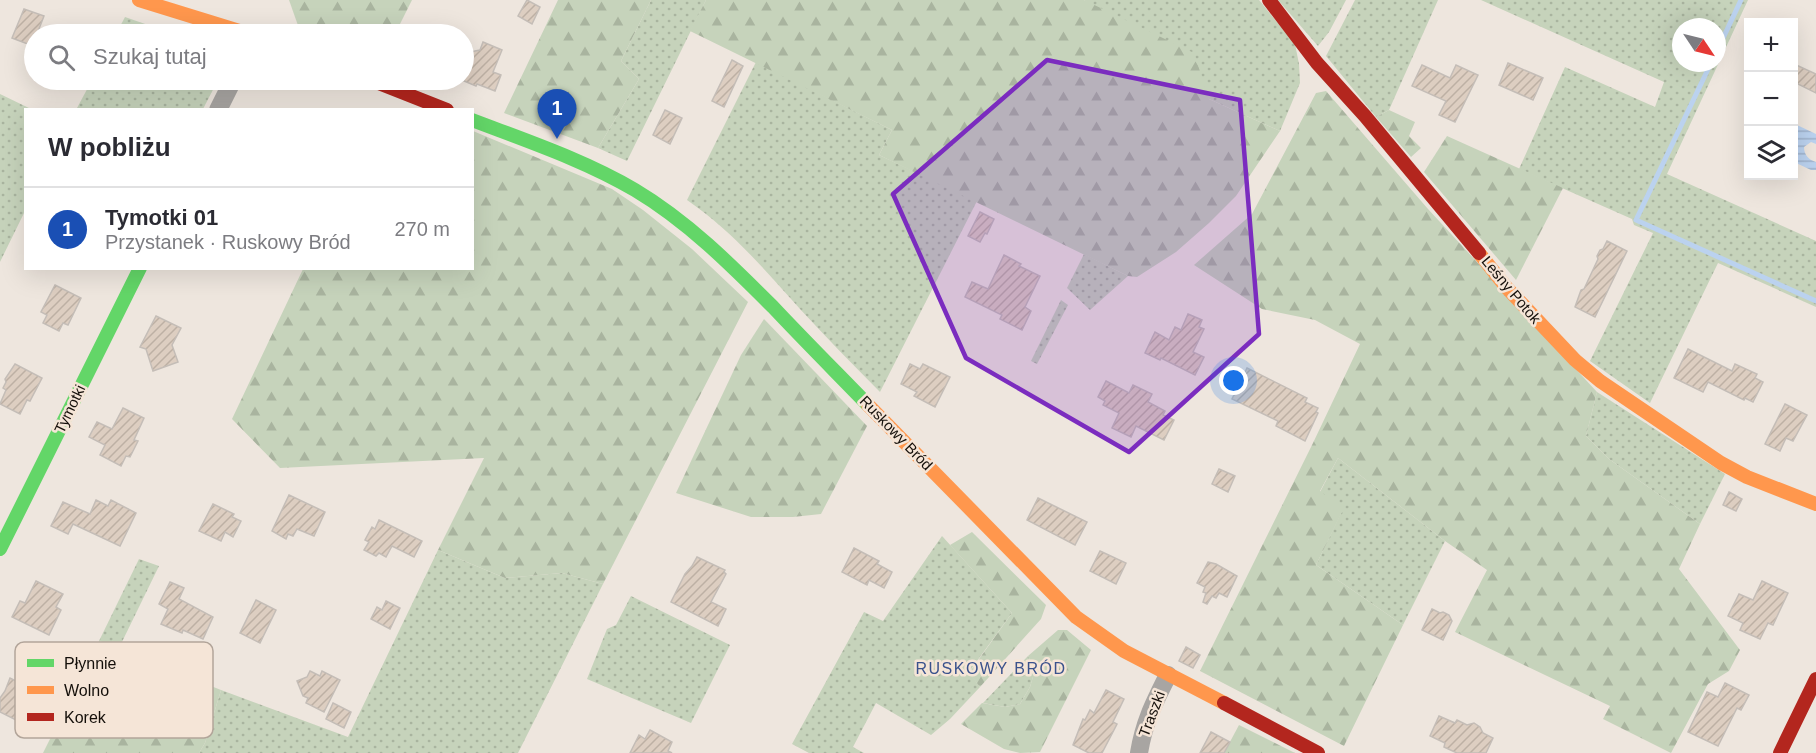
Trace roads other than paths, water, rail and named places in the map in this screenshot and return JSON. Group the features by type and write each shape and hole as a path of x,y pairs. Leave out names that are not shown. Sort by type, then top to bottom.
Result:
{"street":[{"path":"139,0 217,24"},
{"name":"Leśny Potok","path":"1269,0 1317,63 1443,208 1506,287 1575,360 1600,381 1721,464 1747,477 1816,504"},
{"path":"219,108 228,90"},
{"path":"396,90 442,108"},
{"name":"Ruskowy Bród","path":"474,121 566,157 609,177 651,200 687,226 735,269 1076,617 1108,642 1168,675 1254,717 1318,753"},
{"name":"Tymotki","path":"0,549 139,270"},
{"name":"Traszki","path":"1139,753 1148,715 1168,675"},
{"path":"1780,753 1816,679"}],"water":[{"path":"1798,125 1816,134 1816,144 1811,142 1804,147 1807,157 1816,162 1816,170 1798,164"}],"waterway":[{"path":"1726,32 1741,0"},
{"path":"1707,72 1636,220 1816,301"}],"place":[{"name":"Tymotki 01","path":"557,139"}],"district":[{"name":"RUSKOWY BRÓD","path":"991,668"}]}
